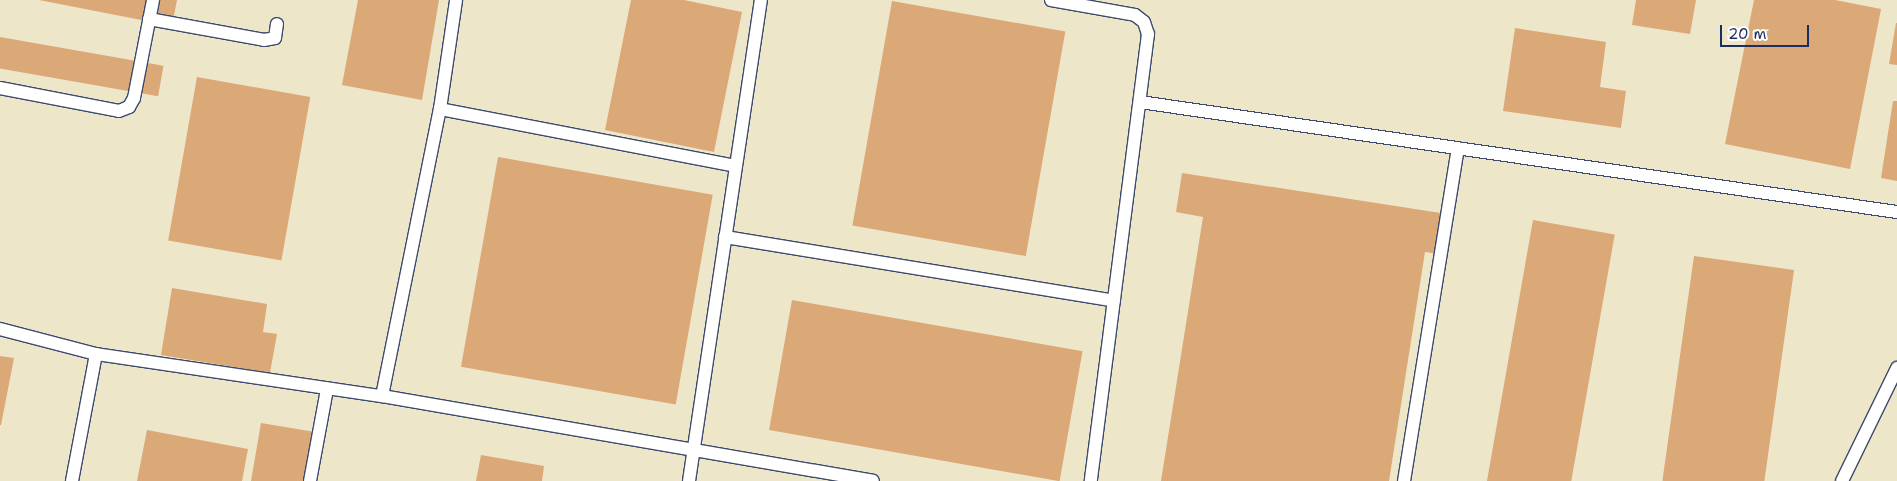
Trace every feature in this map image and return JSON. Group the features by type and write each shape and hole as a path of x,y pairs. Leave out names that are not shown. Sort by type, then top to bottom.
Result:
{"lane":[{"path":"0,88 125,110 134,98 152,0"},
{"path":"382,396 440,108 456,0"},
{"path":"689,481 761,0"},
{"path":"1051,0 1129,13 1144,22 1148,34 1091,481"},
{"path":"149,20 264,40 275,38 277,24"},
{"path":"1140,102 1897,212"},
{"path":"440,108 735,166"},
{"path":"1404,481 1458,148"},
{"path":"725,236 1114,300"},
{"path":"0,329 96,354 382,396 873,481"},
{"path":"72,481 96,354"},
{"path":"1842,481 1897,368"},
{"path":"310,481 327,389"}],"building":[{"path":"39,0 177,0 172,26"},
{"path":"358,0 439,0 422,100 342,85"},
{"path":"631,0 684,0 742,12 714,152 605,130"},
{"path":"1636,0 1696,0 1690,34 1632,25"},
{"path":"1754,0 1835,0 1881,9 1850,169 1725,144"},
{"path":"892,1 1065,32 1026,256 852,226"},
{"path":"1897,23 1897,65 1889,64"},
{"path":"1515,28 1606,42 1600,87 1626,91 1621,128 1503,111"},
{"path":"0,37 163,66 158,96 0,68"},
{"path":"197,77 310,97 281,260 168,240"},
{"path":"1893,101 1897,101 1897,181 1881,178"},
{"path":"498,157 713,195 676,405 461,367"},
{"path":"1182,173 1447,214 1440,254 1425,252 1389,481 1161,481 1203,217 1176,212"},
{"path":"1533,220 1615,234 1571,481 1487,481"},
{"path":"1694,256 1794,270 1764,481 1662,481"},
{"path":"172,288 267,304 263,332 277,334 270,373 161,355"},
{"path":"792,300 1083,351 1060,481 769,430"},
{"path":"0,356 14,358 1,425 0,425"},
{"path":"261,423 315,432 307,481 251,481"},
{"path":"147,430 248,449 242,481 137,481"},
{"path":"481,455 544,466 542,481 476,481"}]}
